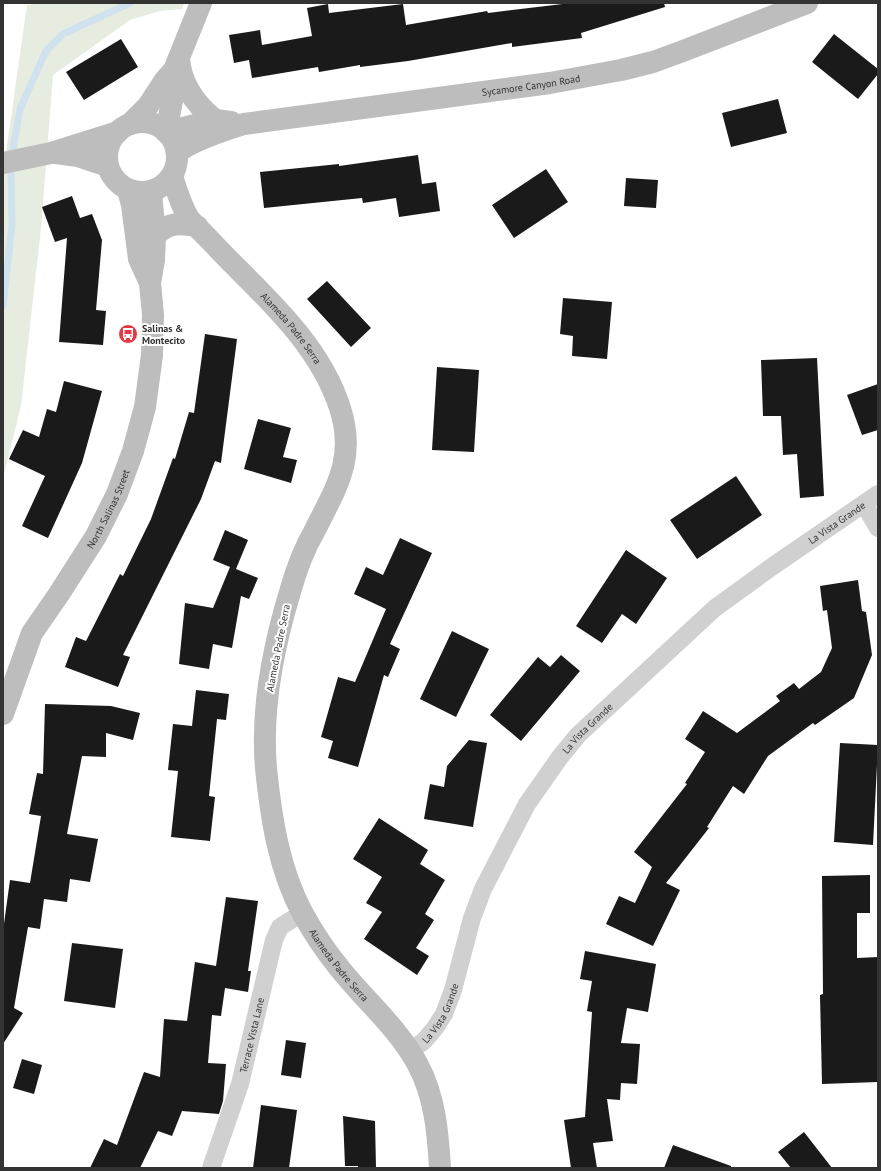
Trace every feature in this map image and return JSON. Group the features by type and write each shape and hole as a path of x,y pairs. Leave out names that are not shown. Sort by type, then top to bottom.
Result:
{"main road":[{"path":"6,162 51,153 63,148 107,136 124,128 147,123 159,127 167,132 175,145 177,153 176,168 166,183 152,191 136,192 128,190 115,180 108,166 107,156 112,139 124,128 148,106 176,64 201,3"},
{"name":"Sycamore Canyon Road","path":"177,153 187,146 244,124 550,83 621,70 653,62 684,51 807,3"},
{"path":"176,64 180,69 187,89 201,107 215,120"},
{"path":"167,132 174,91 176,64"},
{"name":"Sycamore Canyon Road","path":"167,132 215,120 244,124"},
{"path":"51,153 78,156 108,166"},
{"name":"Alameda Padre Serra","path":"172,176 178,194 193,223 277,310 318,362 330,382 342,416 347,446 342,473 334,493 302,558 289,593 276,647 268,696 266,742 266,764 270,807 290,887 302,913 337,965 397,1033 419,1066 435,1116 440,1168"},
{"name":"North Salinas Street","path":"128,190 132,205 139,259 150,283"},
{"name":"Alameda Padre Serra","path":"152,191 173,212 193,223"},
{"name":"North Salinas Street","path":"3,714 32,632 59,594 96,536 117,494 133,451 144,407 152,355 153,315 150,283 154,260 155,236 152,191"},
{"path":"155,236 164,227 172,224 193,223"}],"street":[{"path":"871,499 878,528"},
{"name":"La Vista Grande","path":"410,1051 424,1041 444,1014 472,918 483,889 528,804 547,775 578,735 715,608 773,566 871,499"},
{"name":"Terrace Vista Lane","path":"211,1168 240,1084 274,940 280,927 302,913"}],"shaded area":[{"path":"42,3 184,3 182,9 160,11 130,20 53,75 41,228 21,406 3,478 3,174 27,5"}],"building":[{"path":"571,3 664,3 665,7 581,33 582,38 512,47 512,43 408,61 360,67 360,65 319,72 318,67 252,78 249,60 234,63 229,35 260,30 262,45 312,36 307,8 328,4 329,13 403,4 406,25 487,11 488,13"},
{"path":"834,34 878,69 878,74 858,99 812,62"},
{"path":"121,39 138,67 84,100 66,72"},
{"path":"778,99 787,133 731,147 722,113"},
{"path":"418,155 422,184 436,182 440,211 399,217 396,198 363,203 362,198 264,208 260,172 339,164 339,166"},
{"path":"546,169 568,202 514,238 492,205"},
{"path":"626,178 658,180 656,208 624,206"},
{"path":"72,196 80,218 92,214 102,240 96,310 106,311 103,345 59,342 67,238 55,242 42,207"},
{"path":"327,281 371,328 351,347 307,299"},
{"path":"563,298 612,302 607,359 572,356 573,336 560,334"},
{"path":"205,334 237,339 221,463 215,461 201,499 123,655 130,657 118,687 65,667 76,637 86,641 120,574 123,576 151,519 173,458 175,459 189,412 194,413"},
{"path":"817,358 824,496 800,498 797,454 783,455 781,416 763,416 761,360"},
{"path":"437,367 479,370 474,452 432,450"},
{"path":"64,381 102,391 82,463 48,538 22,526 45,476 9,459 23,430 39,437 47,409 56,412"},
{"path":"878,384 878,430 862,435 847,395"},
{"path":"258,419 291,428 283,457 297,460 291,483 244,469"},
{"path":"736,476 762,515 697,559 670,520"},
{"path":"225,530 248,540 236,569 258,578 249,599 241,596 232,648 213,644 209,669 179,664 185,603 213,608 230,567 213,560"},
{"path":"400,538 432,553 390,644 400,649 388,677 384,675 358,767 328,758 333,741 321,737 338,677 355,682 386,609 354,594 366,567 383,575"},
{"path":"626,550 667,578 636,624 622,614 602,643 576,626"},
{"path":"858,580 862,611 866,612 872,655 854,698 815,725 813,723 768,756 744,794 733,786 707,827 709,828 666,883 680,890 653,946 606,924 619,896 635,903 652,867 634,852 687,784 685,783 705,752 685,739 703,711 737,733 780,701 776,696 794,683 799,689 821,672 832,648 827,610 823,611 820,586"},
{"path":"452,631 489,649 456,717 420,699"},
{"path":"561,655 580,671 521,741 490,715 538,657 550,667"},
{"path":"196,690 229,694 226,720 217,719 209,796 215,797 210,841 171,837 178,771 168,770 173,724 192,726"},
{"path":"45,704 111,706 140,713 133,740 106,733 106,757 82,756 67,834 98,839 90,882 70,879 67,902 44,899 40,929 28,927 14,1008 23,1013 3,1044 3,931 10,880 30,883 41,816 29,814 37,773 43,774"},
{"path":"469,740 487,743 473,827 424,819 430,784 444,787 447,766"},
{"path":"840,743 878,745 873,845 834,842"},
{"path":"379,818 428,850 420,864 445,880 425,914 434,920 416,948 429,956 417,975 364,939 382,912 366,903 382,877 353,859"},
{"path":"870,875 870,913 857,913 857,958 878,957 878,1082 822,1084 820,995 823,994 822,876"},
{"path":"226,897 258,901 248,971 251,971 248,992 225,988 221,1016 212,1015 208,1063 226,1064 223,1101 219,1114 182,1111 172,1136 158,1131 140,1168 90,1168 104,1139 117,1145 144,1072 160,1077 164,1019 187,1021 195,962 216,966"},
{"path":"72,943 123,949 115,1008 64,1001"},
{"path":"585,951 656,964 648,1012 627,1008 621,1043 640,1044 637,1084 621,1083 620,1100 607,1099 613,1141 593,1143 597,1168 571,1168 564,1120 585,1117 592,1012 587,1011 592,981 580,979"},
{"path":"286,1040 306,1043 301,1078 281,1075"},
{"path":"22,1059 42,1065 34,1094 13,1088"},
{"path":"261,1105 297,1110 289,1168 253,1168"},
{"path":"343,1116 375,1121 376,1168 345,1166"},
{"path":"804,1132 832,1168 791,1168 778,1152"},
{"path":"673,1145 731,1166 731,1168 664,1168"}],"waterway":[{"path":"3,306 12,225 11,160 20,109 46,51 63,34 130,3"}],"place":[{"name":"Salinas & Montecito","path":"128,334"}]}
